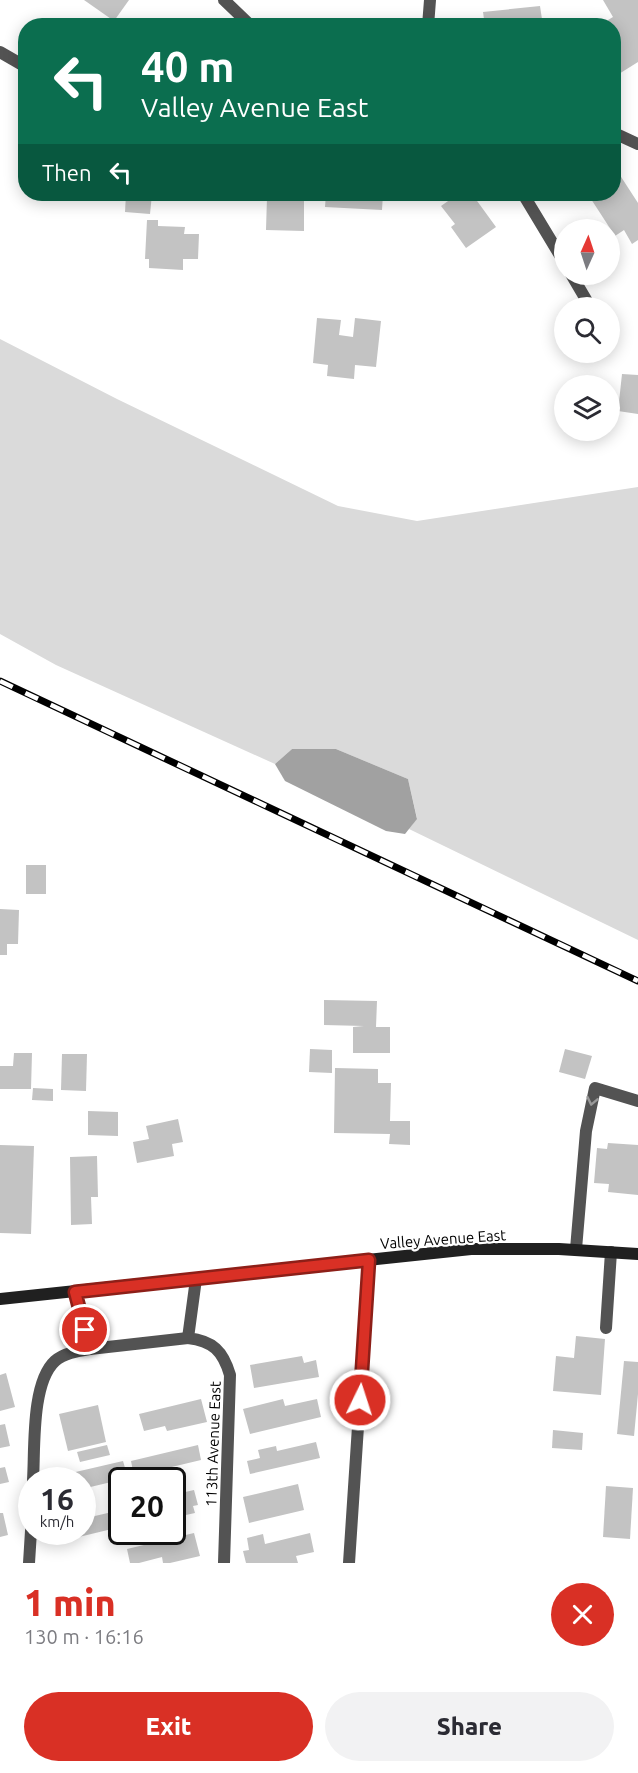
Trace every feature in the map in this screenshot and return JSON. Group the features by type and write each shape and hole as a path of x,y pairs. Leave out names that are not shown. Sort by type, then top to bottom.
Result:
{"main road":[{"name":"Valley Avenue East","path":"0,1299 471,1249 576,1250 638,1254"}],"street":[{"path":"224,0 244,18"},
{"path":"429,18 430,0"},
{"path":"0,52 18,62"},
{"path":"621,137 638,144"},
{"path":"527,201 554,245"},
{"path":"576,1250 586,1131 595,1088 638,1101"},
{"path":"606,1328 611,1252"},
{"path":"349,1563 369,1260"},
{"path":"34,1467 41,1382 55,1361 63,1356 90,1349 188,1338 196,1279"},
{"path":"75,1292 90,1349"},
{"name":"113th Avenue East","path":"188,1338 214,1345 225,1361 230,1375 224,1563"},
{"path":"29,1563 30,1545"}],"shaded area":[{"path":"0,339 117,399 338,506 417,521 638,487 638,940 409,829 417,818 408,779 336,749 292,749 275,764 56,665 0,634"},
{"path":"292,749 336,749 408,779 417,819 405,834 386,831 285,781 275,764"}],"building":[{"path":"84,0 129,0 116,18 110,18"},
{"path":"603,0 638,0 638,62 621,73 621,18 611,18 613,17"},
{"path":"540,6 542,18 484,18 483,12"},
{"path":"621,177 638,203 638,240 632,244 624,230 620,233 620,219 604,219 592,201 621,201"},
{"path":"126,201 151,201 150,214 125,212"},
{"path":"267,201 304,201 304,231 266,230"},
{"path":"325,201 383,201 382,210 325,207"},
{"path":"448,201 477,201 496,227 466,248 451,227 455,224 441,206"},
{"path":"147,220 158,220 158,226 185,227 184,234 199,234 198,259 183,259 183,270 149,268 149,259 145,259"},
{"path":"317,318 341,320 339,335 353,337 355,318 381,321 376,367 355,365 354,379 327,376 328,365 313,363"},
{"path":"622,374 638,375 638,414 620,411"},
{"path":"26,865 46,865 46,894 26,894"},
{"path":"0,909 19,910 18,944 7,944 7,955 0,955"},
{"path":"324,1000 377,1001 376,1027 390,1027 390,1053 353,1053 353,1027 364,1026 324,1025"},
{"path":"310,1049 332,1050 332,1073 309,1072"},
{"path":"565,1049 592,1056 585,1079 559,1072"},
{"path":"14,1053 32,1053 31,1089 0,1089 0,1066 13,1066"},
{"path":"62,1054 87,1054 86,1091 61,1090"},
{"path":"335,1068 378,1069 378,1083 391,1083 390,1121 410,1121 410,1145 389,1144 390,1134 334,1133"},
{"path":"33,1088 53,1089 53,1101 32,1100"},
{"path":"88,1111 118,1112 118,1136 88,1135"},
{"path":"178,1119 183,1142 172,1144 174,1156 137,1163 133,1142 149,1139 146,1126"},
{"path":"608,1143 638,1145 638,1195 608,1192 609,1184 594,1183 597,1148 607,1149"},
{"path":"0,1145 34,1146 31,1234 0,1233"},
{"path":"97,1156 98,1197 91,1197 92,1224 71,1225 70,1157"},
{"path":"576,1336 605,1339 601,1395 553,1391 556,1356 574,1358"},
{"path":"302,1356 304,1363 316,1360 319,1377 254,1388 250,1365"},
{"path":"624,1361 638,1362 634,1436 617,1434"},
{"path":"6,1373 15,1407 0,1411 0,1375"},
{"path":"201,1399 207,1422 167,1431 165,1426 144,1431 139,1414"},
{"path":"283,1399 285,1406 317,1399 321,1417 250,1434 243,1409"},
{"path":"98,1405 106,1442 68,1451 59,1414"},
{"path":"5,1424 10,1446 0,1448 0,1425"},
{"path":"553,1430 583,1433 582,1450 552,1448"},
{"path":"316,1442 320,1458 250,1474 247,1461 260,1458 258,1450 276,1446 277,1451"},
{"path":"107,1445 110,1455 80,1462 77,1452"},
{"path":"198,1445 201,1460 172,1467 132,1467 131,1461"},
{"path":"123,1461 125,1467 108,1467 108,1483 96,1486 96,1467"},
{"path":"5,1467 9,1482 0,1484 0,1468"},
{"path":"298,1484 304,1510 249,1523 243,1497"},
{"path":"606,1486 633,1488 630,1539 603,1537"},
{"path":"194,1490 198,1505 193,1506 195,1513 186,1515 186,1492"},
{"path":"0,1513 3,1513 8,1535 0,1537"},
{"path":"108,1513 108,1530 96,1533 96,1516"},
{"path":"194,1533 200,1556 170,1563 163,1563 162,1557 130,1563 127,1549 144,1545 186,1545 186,1535"},
{"path":"310,1533 314,1552 296,1556 298,1563 246,1563 243,1551 249,1550 247,1538 263,1534 265,1544"}],"railway":[{"path":"0,681 638,981"}],"route":[{"path":"85,1330 75,1292 369,1260 360,1400"}]}
